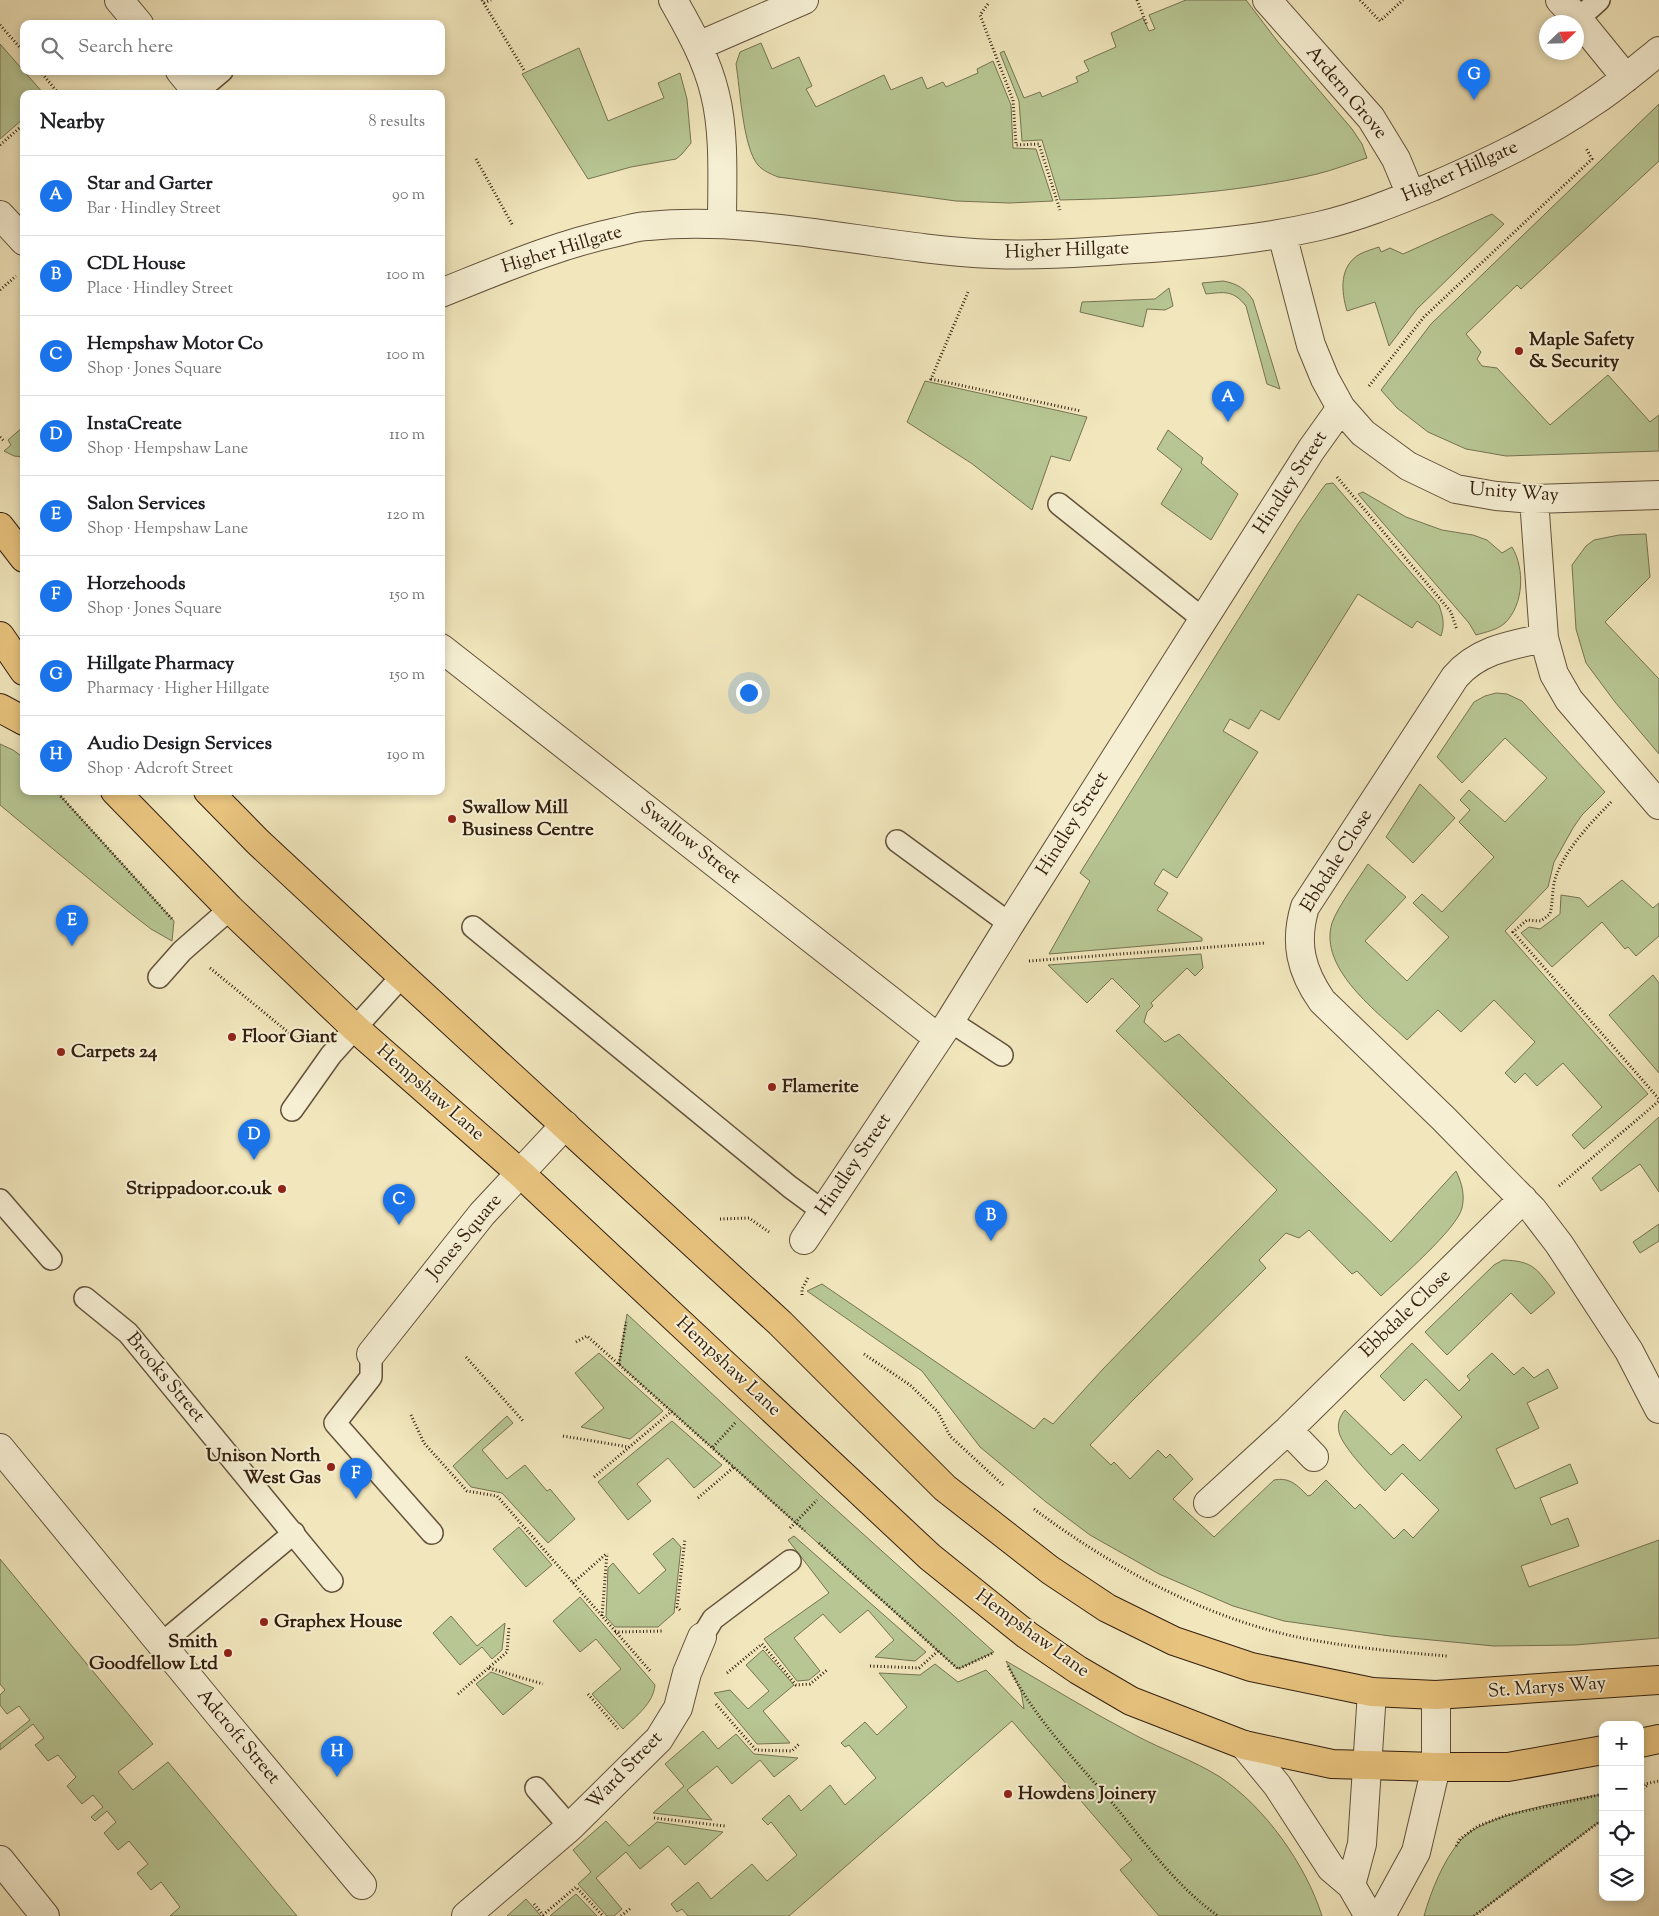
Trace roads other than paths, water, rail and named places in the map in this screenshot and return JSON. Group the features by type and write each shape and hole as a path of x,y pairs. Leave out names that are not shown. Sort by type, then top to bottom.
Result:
{"main road":[{"path":"0,636 20,665"},
{"path":"0,708 20,719"},
{"name":"Hempshaw Lane","path":"119,795 230,909 355,1028 520,1173 930,1557 1027,1635 1078,1670 1131,1702 1244,1745 1332,1764 1436,1767"},
{"path":"212,795 258,842 402,976 780,1323 945,1488 1050,1570 1107,1608 1174,1641 1251,1667 1372,1692 1436,1695"},
{"name":"St. Marys Way","path":"1436,1695 1659,1680"},
{"path":"1644,1741 1659,1739"},
{"path":"1436,1767 1508,1767 1599,1751"}],"street":[{"path":"119,0 136,20"},
{"path":"673,0 698,46 715,95 721,141 722,224"},
{"path":"698,46 804,0"},
{"name":"Ardern Grove","path":"1266,0 1371,118 1396,159 1411,195"},
{"path":"1569,10 1626,78"},
{"name":"Higher Hillgate","path":"445,291 530,257 591,237 647,226 722,224 995,254 1083,252 1202,244 1282,234 1351,217 1411,195 1460,174 1567,119 1626,78 1659,52"},
{"path":"183,75 196,90"},
{"path":"0,214 20,236"},
{"name":"Unity Way","path":"1282,234 1311,345 1325,379 1341,408 1363,433 1408,466 1456,489 1496,496 1534,499 1659,495"},
{"name":"Hindley Street","path":"804,1240 944,1029 1311,450 1341,408"},
{"path":"1534,499 1544,638 1554,674 1569,700 1659,804"},
{"name":"Ebbdale Close","path":"1544,638 1488,652 1466,666 1455,677 1305,906 1300,938 1302,964 1310,983 1322,1001 1444,1118 1528,1204 1559,1244 1629,1351 1659,1409"},
{"name":"Swallow Street","path":"445,651 944,1029"},
{"name":"Jones Square","path":"371,1354 482,1214 565,1125"},
{"name":"Ebbdale Close","path":"1208,1503 1528,1204"},
{"path":"1288,1430 1314,1457"},
{"name":"Adcroft Street","path":"0,1448 362,1885"},
{"name":"Ward Street","path":"466,1916 570,1827 659,1739 678,1708 687,1673 702,1637"},
{"path":"1351,1885 1362,1844 1372,1692"},
{"path":"1381,1916 1416,1852 1436,1767 1436,1695"},
{"path":"1244,1745 1276,1785 1331,1868 1351,1885 1369,1916"},
{"path":"1,1862 45,1916"}],"lane":[{"path":"1569,10 1599,0"},
{"path":"201,90 218,75"},
{"path":"1059,504 1203,619"},
{"path":"897,840 1010,924"},
{"path":"159,977 182,951 230,909"},
{"path":"473,927 790,1187 824,1212"},
{"path":"292,1110 331,1055 402,976"},
{"path":"944,1029 1002,1055"},
{"path":"0,1200 51,1258"},
{"name":"Brooks Street","path":"85,1298 128,1332 332,1581"},
{"path":"371,1354 371,1377 335,1423 432,1533"},
{"path":"161,1644 294,1533"},
{"name":"Ward Street","path":"702,1637 713,1619 790,1561"},
{"path":"536,1788 570,1827"}],"place":[{"name":"Hillgate Pharmacy","path":"1474,100"},
{"name":"Maple Safety & Security","path":"1519,351"},
{"name":"Star and Garter","path":"1228,422"},
{"name":"Swallow Mill Business Centre","path":"452,819"},
{"name":"Salon Services","path":"72,946"},
{"name":"Floor Giant","path":"232,1037"},
{"name":"Carpets 24","path":"61,1052"},
{"name":"Flamerite","path":"772,1087"},
{"name":"InstaCreate","path":"254,1160"},
{"name":"Strippadoor.co.uk","path":"282,1189"},
{"name":"Hempshaw Motor Co","path":"399,1225"},
{"name":"CDL House","path":"991,1241"},
{"name":"Unison North West Gas","path":"331,1467"},
{"name":"Horzehoods","path":"356,1499"},
{"name":"Graphex House","path":"264,1622"},
{"name":"Smith Goodfellow Ltd","path":"228,1653"},
{"name":"Audio Design Services","path":"337,1777"},
{"name":"Howdens Joinery","path":"1008,1794"}]}
